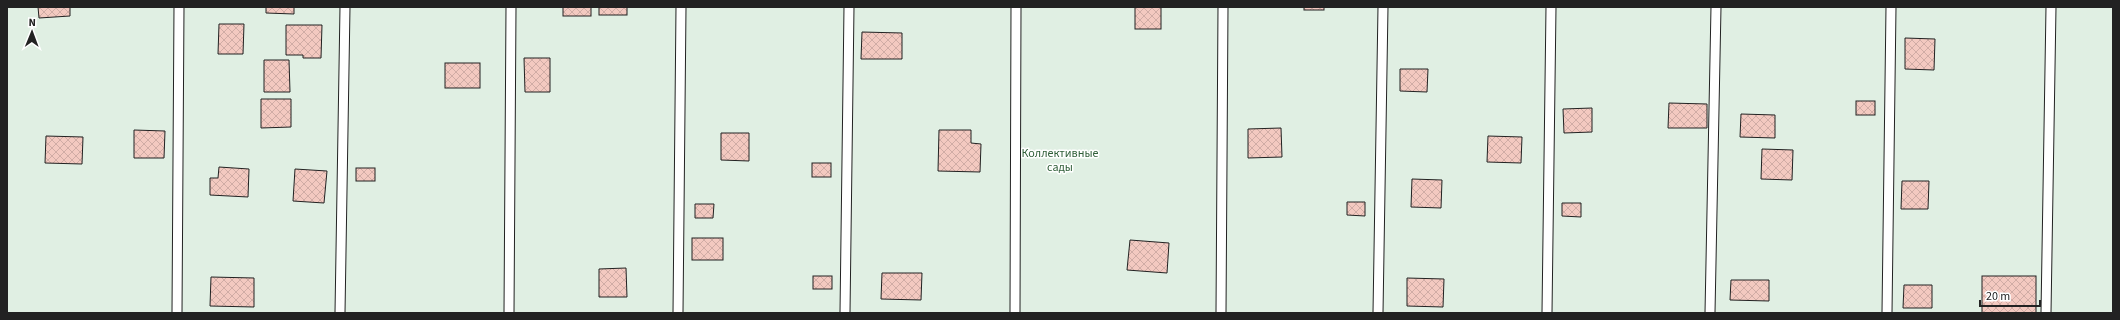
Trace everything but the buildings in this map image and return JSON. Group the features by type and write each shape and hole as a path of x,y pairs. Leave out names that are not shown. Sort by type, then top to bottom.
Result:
{"lane":[{"path":"177,313 179,7"},
{"path":"340,313 345,7"},
{"path":"509,313 511,7"},
{"path":"678,313 681,7"},
{"path":"845,313 849,7"},
{"path":"1015,313 1016,7"},
{"path":"1221,313 1223,7"},
{"path":"1378,313 1383,7"},
{"path":"1546,313 1551,7"},
{"path":"1710,313 1716,7"},
{"path":"1887,313 1891,7"},
{"path":"2046,313 2051,7"}],"green space":[{"name":"Коллективные сады","path":"7,7 2113,7 2113,313 7,313"}]}
